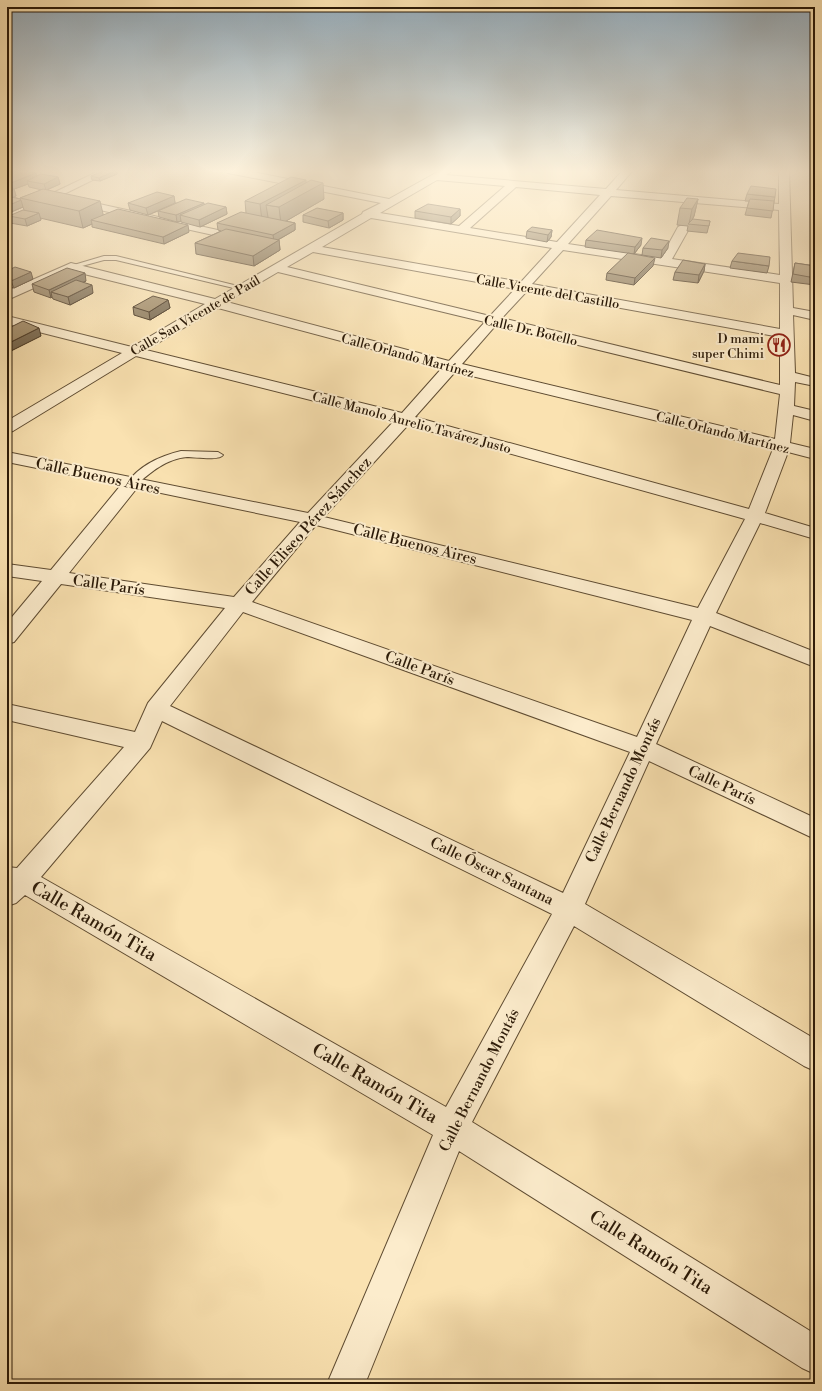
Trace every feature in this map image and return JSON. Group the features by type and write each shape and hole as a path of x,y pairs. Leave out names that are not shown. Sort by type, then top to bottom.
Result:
{"street":[{"path":"226,235 258,242"},
{"name":"Calle San Vicente de Paúl","path":"7,428 134,351 332,235"},
{"path":"491,235 786,280"},
{"name":"Calle Eliseo Pérez Sánchez","path":"12,884 142,742 156,708 239,604 312,519 405,419 450,366 570,235"},
{"path":"665,262 680,235"},
{"name":"Calle Bernando Montás","path":"346,1384 452,1128 569,909 704,616 755,516 782,446 787,392 785,235"},
{"name":"Calle Vicente del Castillo","path":"288,249 306,250 523,286 786,334"},
{"path":"7,296 70,267"},
{"name":"Calle Orlando Martínez","path":"70,267 216,303 450,366 815,454"},
{"name":"Calle Dr. Botello","path":"276,268 787,392"},
{"path":"786,310 815,316"},
{"name":"Calle Manolo Aurelio Tavárez Justo","path":"7,320 405,419 815,534"},
{"path":"815,382 787,392 815,416"},
{"name":"Calle Buenos Aires","path":"7,457 312,519 704,616 815,660"},
{"path":"7,637 132,483"},
{"name":"Calle París","path":"7,570 239,604 643,748 815,829"},
{"name":"Calle Óscar Santana","path":"156,708 569,909 815,1056"},
{"path":"7,712 142,742"},
{"name":"Calle Ramón Tita","path":"12,884 452,1128 815,1355"}],"lane":[{"path":"70,267 99,259 116,258 242,288"},
{"path":"132,483 160,461 172,456 186,453 218,455"}],"building":[{"path":"154,235 167,235 163,237"},
{"path":"213,235 254,235 279,240 253,256 195,243"},
{"path":"592,235 625,235 642,238 635,247 586,240"},
{"path":"651,238 669,241 662,250 643,248"},
{"path":"628,253 655,258 635,278 607,273"},
{"path":"738,253 770,257 769,266 732,261"},
{"path":"683,260 705,264 699,275 675,272"},
{"path":"795,263 815,266 815,278 793,274"},
{"path":"15,267 31,272 11,281 7,280 7,271"},
{"path":"67,268 85,273 49,290 32,284"},
{"path":"76,280 92,285 68,297 51,292"},
{"path":"153,296 168,300 149,312 133,307"},
{"path":"23,321 39,328 7,344 7,329"}],"place":[{"name":"D mami super Chimi","path":"779,345"}]}
